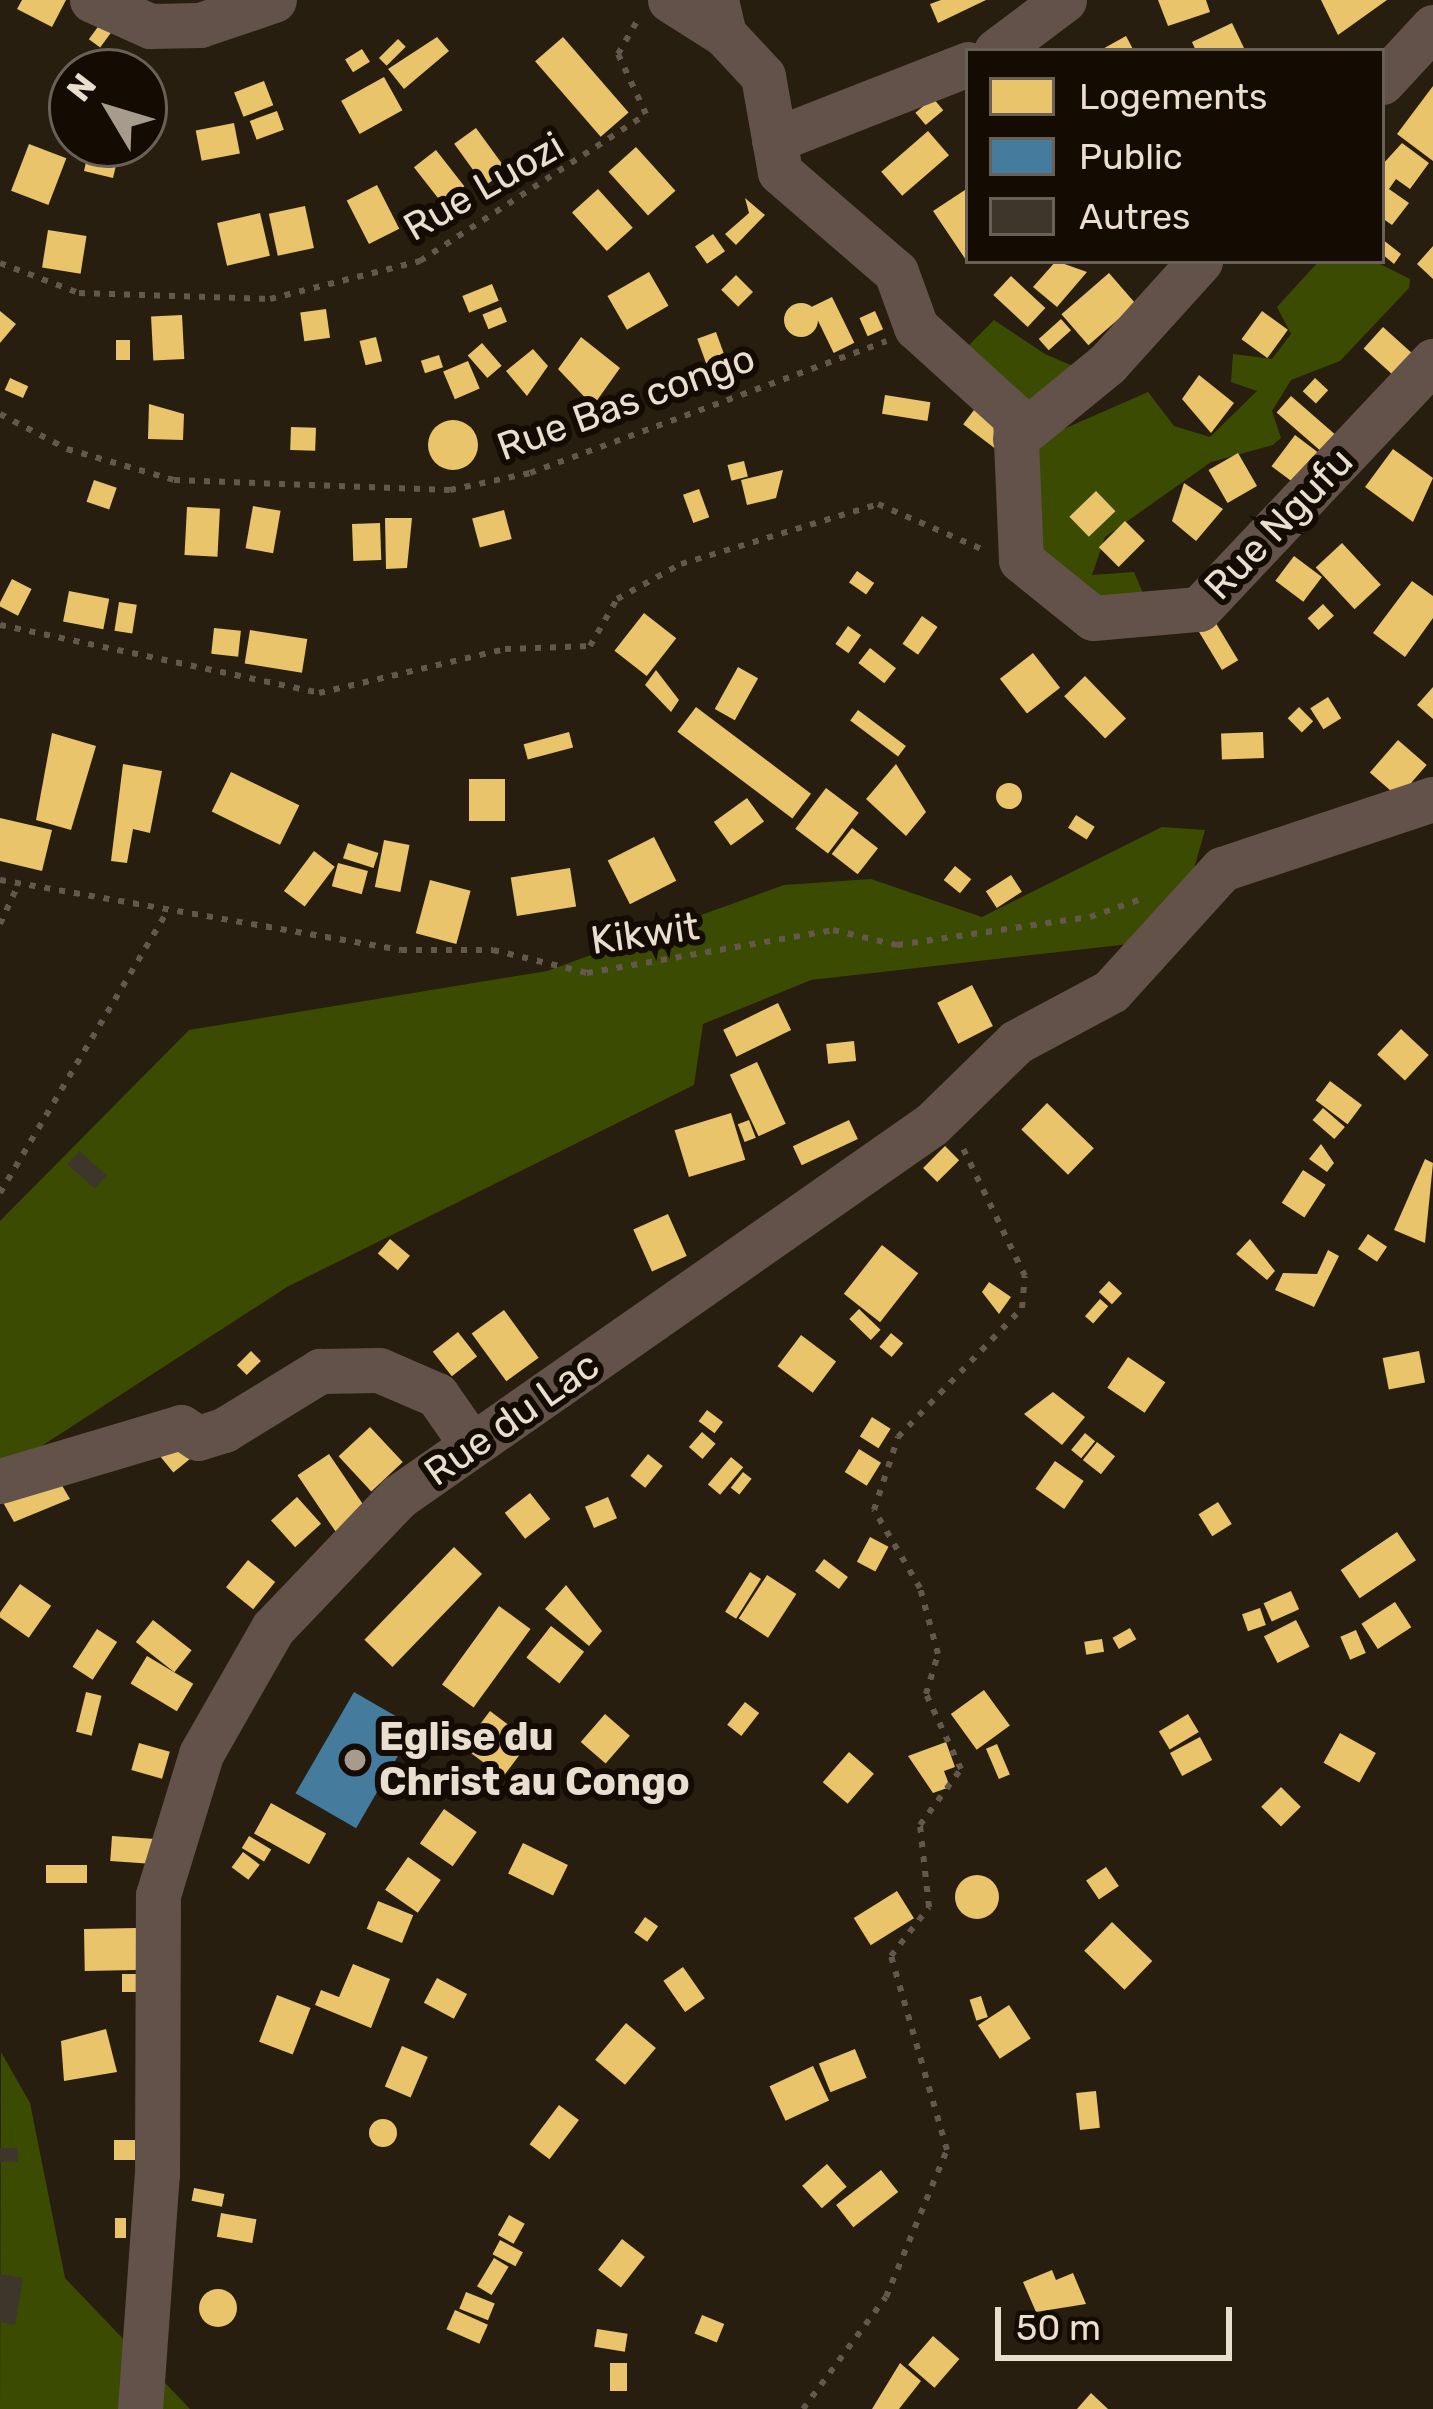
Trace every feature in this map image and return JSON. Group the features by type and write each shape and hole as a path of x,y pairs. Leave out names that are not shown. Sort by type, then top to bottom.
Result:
{"street":[{"path":"92,0 150,26 200,25 274,0"},
{"path":"670,0 720,17 763,76 780,172 896,272 916,326 1015,417 1021,560"},
{"path":"1000,48 1040,18"},
{"path":"1385,79 1433,27"},
{"path":"774,140 965,65"},
{"path":"1015,439 1178,273"},
{"name":"Rue Ngufu","path":"1021,560 1093,618 1198,608 1433,361"},
{"name":"Rue du Lac","path":"140,2409 157,2174 158,1895 201,1754 273,1628 398,1497 950,1108 1016,1042 1111,991 1222,869 1433,800"},
{"path":"0,1481 181,1427 198,1438 224,1430 320,1371 379,1370 425,1390 471,1444"}],"path":[{"name":"Rue Luozi","path":"0,263 79,293 271,299 420,261 646,114 618,54 649,0"},
{"name":"Rue Bas congo","path":"0,414 68,449 174,480 450,490 530,473 916,326"},
{"path":"0,625 319,693 506,649 590,646 617,599 681,563 878,504 1021,560"},
{"name":"Kikwit","path":"0,880 166,913 401,950 493,950 587,973 833,930 897,944 1090,917 1156,893"},
{"path":"0,924 18,885"},
{"path":"0,1193 166,913"},
{"path":"803,2409 886,2296 947,2150 891,1956 929,1907 920,1825 961,1769 926,1694 938,1654 925,1604 874,1510 898,1437 1014,1322 1025,1276 950,1108"}],"green space":[{"path":"1316,264 1380,264 1410,279 1409,288 1340,361 1291,380 1272,411 1281,438 1273,445 1211,462 1105,537 1092,575 1134,572 1143,593 1117,604 1048,575 1030,516 1034,442 1148,392 1174,426 1210,437 1257,391 1231,382 1233,354 1272,359 1291,334 1277,307"},
{"path":"994,320 1045,354 1084,371 1023,414 958,356"},
{"path":"1162,827 1205,830 1174,939 811,980 703,1024 694,1085 287,1287 0,1473 0,1221 189,1030 547,971 784,885 871,879 982,917"},
{"path":"1,2052 30,2103 65,2278 190,2409 0,2409"}],"building: Logements":[{"path":"22,0 66,0 52,27 17,9"},
{"path":"941,0 986,0 938,23 930,4"},
{"path":"1158,0 1206,0 1210,12 1168,26"},
{"path":"1321,0 1387,0 1338,35"},
{"path":"1232,23 1244,48 1195,48 1192,42"},
{"path":"100,24 111,32 100,48 89,39"},
{"path":"1126,36 1132,48 1104,48"},
{"path":"437,37 449,51 404,89 388,69"},
{"path":"563,37 629,112 601,137 535,61"},
{"path":"398,39 406,47 387,66 379,58"},
{"path":"362,49 370,62 353,72 345,60"},
{"path":"384,77 402,110 360,134 341,101"},
{"path":"264,81 273,105 243,117 234,92"},
{"path":"1433,86 1433,161 1397,134"},
{"path":"933,98 943,110 926,125 915,113"},
{"path":"277,111 284,130 257,140 250,121"},
{"path":"234,123 240,153 202,161 196,130"},
{"path":"476,128 507,170 485,186 454,144"},
{"path":"928,131 949,155 902,196 881,172"},
{"path":"1402,143 1429,163 1410,189 1396,179 1389,189 1409,203 1392,225 1385,220 1385,162"},
{"path":"29,144 48,151 48,168 63,168 48,205 11,191"},
{"path":"636,147 675,191 648,216 609,172"},
{"path":"436,150 464,186 442,203 414,167"},
{"path":"85,168 115,168 113,178"},
{"path":"377,185 399,229 369,244 347,200"},
{"path":"598,189 633,228 607,251 572,212"},
{"path":"965,190 965,259 933,211"},
{"path":"745,198 765,215 736,245 725,234 749,213"},
{"path":"305,206 314,248 278,256 269,214"},
{"path":"260,213 270,256 227,266 217,223"},
{"path":"48,230 87,236 81,274 42,268"},
{"path":"713,234 725,251 707,264 695,247"},
{"path":"1385,241 1401,254 1394,264 1385,256"},
{"path":"1433,246 1433,279 1417,264"},
{"path":"1053,264 1087,272 1057,307 1033,287"},
{"path":"649,272 668,306 627,330 607,296"},
{"path":"1109,273 1136,304 1088,345 1061,314"},
{"path":"736,275 753,292 738,307 721,290"},
{"path":"1011,276 1045,308 1028,327 993,295"},
{"path":"492,284 499,301 469,313 462,296"},
{"path":"832,297 854,343 834,353 811,307"},
{"path":"801,303 813,308 818,320 813,332 801,337 789,332 784,320 789,308"},
{"path":"501,307 507,322 488,329 482,314"},
{"path":"326,309 330,338 304,341 300,313"},
{"path":"0,311 16,324 0,343"},
{"path":"875,311 883,329 868,336 859,318"},
{"path":"1262,311 1288,330 1267,358 1241,339"},
{"path":"182,315 184,359 153,361 151,317"},
{"path":"1061,319 1071,330 1049,350 1039,339"},
{"path":"1383,327 1418,358 1399,380 1364,349"},
{"path":"716,332 726,359 707,366 697,339"},
{"path":"376,337 382,361 366,365 360,341"},
{"path":"581,337 620,368 593,406 558,369"},
{"path":"116,340 130,340 130,360 116,360"},
{"path":"482,343 502,366 487,378 468,355"},
{"path":"533,349 548,366 527,396 506,371"},
{"path":"439,355 443,367 425,373 421,361"},
{"path":"468,361 480,389 455,399 443,372"},
{"path":"1199,375 1234,403 1211,433 1182,399"},
{"path":"10,378 28,386 23,398 5,390"},
{"path":"1315,378 1328,390 1316,403 1303,391"},
{"path":"885,395 930,402 927,421 882,414"},
{"path":"1291,396 1340,439 1326,455 1277,413"},
{"path":"149,404 184,414 183,440 148,439"},
{"path":"977,406 1009,430 995,448 963,424"},
{"path":"453,420 471,427 478,445 471,463 453,470 435,463 428,445 435,427"},
{"path":"291,427 316,428 315,451 290,450"},
{"path":"1295,435 1324,457 1300,488 1272,466"},
{"path":"1393,449 1433,478 1413,522 1365,487"},
{"path":"1238,453 1257,486 1228,503 1209,470"},
{"path":"744,461 748,477 731,481 728,465"},
{"path":"783,470 776,498 747,505 741,480"},
{"path":"94,480 117,488 109,510 87,502"},
{"path":"1184,483 1223,509 1196,541 1172,521"},
{"path":"699,489 709,517 693,523 683,495"},
{"path":"1096,491 1115,511 1089,537 1069,517"},
{"path":"253,506 281,511 273,553 246,548"},
{"path":"187,507 220,509 217,557 184,555"},
{"path":"504,510 512,539 480,548 472,519"},
{"path":"385,518 412,518 407,568 386,569"},
{"path":"1125,521 1145,541 1119,567 1099,547"},
{"path":"380,523 381,560 353,561 352,524"},
{"path":"1342,543 1381,585 1355,609 1316,568"},
{"path":"1294,556 1322,577 1303,602 1275,581"},
{"path":"857,571 874,583 866,595 849,582"},
{"path":"12,579 32,589 18,616 0,607"},
{"path":"1412,581 1433,596 1433,618 1405,657 1373,633"},
{"path":"69,591 109,599 103,629 63,621"},
{"path":"119,602 137,605 132,633 114,631"},
{"path":"1323,604 1334,616 1319,630 1308,618"},
{"path":"644,613 676,638 647,676 614,651"},
{"path":"922,616 938,627 918,655 902,644"},
{"path":"1214,620 1238,660 1222,670 1198,630"},
{"path":"848,626 861,635 848,653 835,644"},
{"path":"214,628 241,631 238,657 211,654"},
{"path":"250,630 307,639 302,673 245,664"},
{"path":"870,648 896,668 884,683 858,663"},
{"path":"1033,653 1060,688 1027,714 1000,679"},
{"path":"738,667 758,678 735,720 715,709"},
{"path":"656,670 679,700 671,712 645,685"},
{"path":"1085,676 1126,718 1105,739 1064,696"},
{"path":"1433,687 1433,719 1417,705"},
{"path":"1328,697 1341,718 1323,729 1310,708"},
{"path":"696,707 811,794 792,818 677,732"},
{"path":"1299,707 1313,721 1302,732 1288,718"},
{"path":"858,710 906,746 898,756 850,720"},
{"path":"569,732 573,747 528,760 524,744"},
{"path":"1263,732 1264,758 1222,759 1221,733"},
{"path":"52,733 96,746 71,830 36,820"},
{"path":"1398,740 1427,765 1398,797 1370,772"},
{"path":"123,764 162,771 150,833 133,829 127,863 111,861"},
{"path":"896,764 926,812 906,836 866,799"},
{"path":"231,772 299,805 280,845 212,812"},
{"path":"469,779 505,779 505,821 469,821"},
{"path":"1009,783 1019,786 1019,806 1009,809 999,806 996,796 999,786"},
{"path":"826,788 859,813 828,853 795,829"},
{"path":"747,798 764,821 731,846 714,822"},
{"path":"1076,815 1095,827 1087,839 1068,828"},
{"path":"0,818 52,830 42,871 0,861"},
{"path":"852,828 878,848 858,874 832,854"},
{"path":"654,837 676,881 630,904 608,861"},
{"path":"384,840 410,845 400,892 375,887"},
{"path":"348,843 378,853 373,868 343,858"},
{"path":"314,851 335,867 305,907 284,891"},
{"path":"338,863 368,871 362,894 332,886"},
{"path":"955,866 971,879 960,893 944,880"},
{"path":"570,868 576,907 517,916 511,877"},
{"path":"1011,875 1022,892 997,908 986,891"},
{"path":"430,880 471,891 456,944 416,933"},
{"path":"972,985 993,1026 958,1044 937,1003"},
{"path":"778,1003 791,1030 736,1057 723,1030"},
{"path":"1401,1029 1429,1055 1405,1081 1377,1055"},
{"path":"854,1041 856,1061 828,1064 826,1044"},
{"path":"757,1062 786,1124 759,1136 730,1075"},
{"path":"1330,1081 1362,1105 1348,1124 1316,1100"},
{"path":"1047,1103 1094,1148 1068,1175 1021,1130"},
{"path":"1323,1108 1345,1127 1334,1139 1313,1120"},
{"path":"731,1113 745,1160 689,1177 675,1130"},
{"path":"749,1120 756,1138 745,1142 738,1124"},
{"path":"849,1120 858,1139 802,1165 793,1146"},
{"path":"1321,1144 1334,1163 1327,1172 1309,1159"},
{"path":"945,1146 959,1160 937,1182 923,1168"},
{"path":"1425,1159 1433,1163 1425,1243 1394,1230"},
{"path":"1303,1170 1326,1185 1304,1217 1282,1203"},
{"path":"668,1214 687,1256 652,1271 633,1229"},
{"path":"1368,1234 1387,1247 1377,1262 1358,1249"},
{"path":"390,1239 410,1256 398,1270 378,1254"},
{"path":"1250,1239 1275,1271 1267,1280 1236,1254"},
{"path":"882,1245 918,1273 880,1322 844,1294"},
{"path":"1328,1250 1339,1256 1314,1307 1275,1290 1283,1273 1317,1274"},
{"path":"1109,1281 1122,1293 1112,1304 1099,1292"},
{"path":"989,1282 1011,1297 999,1314 982,1292"},
{"path":"1100,1299 1108,1306 1093,1324 1085,1316"},
{"path":"859,1309 881,1330 871,1340 849,1319"},
{"path":"504,1310 539,1358 506,1381 472,1334"},
{"path":"458,1332 477,1356 452,1376 433,1352"},
{"path":"891,1333 903,1343 892,1357 879,1347"},
{"path":"801,1335 836,1361 813,1393 778,1366"},
{"path":"251,1351 261,1361 247,1375 237,1365"},
{"path":"1419,1351 1425,1382 1389,1389 1383,1358"},
{"path":"1128,1357 1165,1382 1145,1413 1107,1388"},
{"path":"1053,1392 1085,1417 1062,1445 1024,1414"},
{"path":"707,1410 723,1422 715,1433 699,1421"},
{"path":"872,1417 891,1429 878,1448 860,1437"},
{"path":"370,1427 403,1462 371,1491 339,1456"},
{"path":"702,1432 716,1444 702,1459 689,1447"},
{"path":"1085,1433 1095,1441 1081,1458 1071,1450"},
{"path":"185,1436 198,1452 173,1472 160,1456"},
{"path":"1097,1442 1115,1456 1101,1474 1083,1460"},
{"path":"859,1449 881,1463 867,1486 845,1472"},
{"path":"329,1454 367,1510 336,1532 297,1475"},
{"path":"648,1454 663,1466 645,1488 630,1476"},
{"path":"731,1457 743,1467 720,1495 708,1485"},
{"path":"1055,1461 1084,1481 1064,1509 1035,1489"},
{"path":"51,1467 70,1499 14,1522 0,1497"},
{"path":"743,1472 752,1479 739,1495 731,1488"},
{"path":"530,1493 550,1519 525,1539 505,1513"},
{"path":"297,1497 321,1524 295,1547 271,1520"},
{"path":"608,1497 617,1518 594,1528 585,1507"},
{"path":"1218,1502 1232,1524 1212,1536 1198,1514"},
{"path":"1397,1532 1416,1560 1360,1598 1341,1570"},
{"path":"870,1537 889,1547 875,1572 857,1562"},
{"path":"454,1547 482,1574 392,1667 364,1640"},
{"path":"824,1559 848,1577 839,1589 815,1571"},
{"path":"248,1560 275,1582 253,1609 226,1587"},
{"path":"750,1572 761,1579 736,1619 725,1612"},
{"path":"767,1575 796,1594 768,1638 739,1619"},
{"path":"20,1584 51,1606 29,1638 0,1618"},
{"path":"566,1585 602,1631 589,1646 545,1609"},
{"path":"1291,1591 1299,1609 1272,1621 1264,1603"},
{"path":"1395,1602 1411,1627 1378,1649 1361,1624"},
{"path":"499,1606 531,1629 474,1707 442,1684"},
{"path":"1260,1608 1266,1625 1248,1631 1242,1614"},
{"path":"153,1620 192,1650 174,1672 136,1642"},
{"path":"1296,1620 1310,1647 1278,1663 1264,1636"},
{"path":"551,1626 584,1652 559,1683 526,1658"},
{"path":"1130,1628 1136,1639 1119,1649 1113,1638"},
{"path":"97,1629 117,1642 93,1680 72,1667"},
{"path":"1356,1630 1366,1653 1350,1660 1340,1637"},
{"path":"1102,1639 1104,1652 1086,1655 1084,1642"},
{"path":"147,1656 193,1684 177,1711 131,1683"},
{"path":"984,1690 1010,1726 977,1750 951,1714"},
{"path":"86,1692 102,1696 92,1736 76,1732"},
{"path":"745,1702 759,1713 741,1736 727,1725"},
{"path":"490,1711 530,1741 503,1777 463,1747"},
{"path":"605,1714 630,1736 606,1764 581,1742"},
{"path":"1188,1714 1199,1732 1170,1750 1159,1732"},
{"path":"1340,1733 1376,1753 1359,1783 1324,1763"},
{"path":"1200,1737 1212,1760 1182,1776 1170,1753"},
{"path":"946,1742 955,1767 944,1771 950,1787 933,1793 908,1756"},
{"path":"139,1743 170,1752 162,1779 131,1770"},
{"path":"997,1744 1010,1774 999,1779 986,1749"},
{"path":"849,1752 874,1774 848,1804 823,1782"},
{"path":"1281,1787 1301,1807 1281,1827 1261,1807"},
{"path":"271,1803 326,1834 309,1864 254,1834"},
{"path":"444,1809 477,1832 453,1866 420,1843"},
{"path":"112,1836 155,1839 153,1864 110,1861"},
{"path":"249,1836 271,1849 264,1861 242,1848"},
{"path":"523,1843 568,1865 553,1895 508,1874"},
{"path":"243,1852 260,1865 248,1880 232,1867"},
{"path":"408,1857 441,1880 418,1913 385,1890"},
{"path":"46,1865 87,1865 87,1883 46,1883"},
{"path":"1106,1867 1119,1886 1099,1899 1086,1880"},
{"path":"977,1875 992,1882 999,1897 992,1912 977,1919 962,1912 955,1897 962,1882"},
{"path":"897,1891 914,1918 871,1945 854,1918"},
{"path":"378,1901 413,1915 402,1943 367,1929"},
{"path":"645,1917 658,1926 647,1942 634,1933"},
{"path":"1112,1922 1152,1961 1124,1990 1084,1951"},
{"path":"136,1928 137,1970 85,1971 84,1929"},
{"path":"353,1964 390,1979 371,2028 315,2005 321,1990 339,1997"},
{"path":"683,1967 705,1998 685,2012 663,1981"},
{"path":"122,1974 139,1974 150,1992 122,1992"},
{"path":"437,1978 467,1994 454,2019 424,2003"},
{"path":"277,1995 311,2008 293,2055 259,2042"},
{"path":"981,1996 988,2017 976,2021 970,2000"},
{"path":"1009,2005 1031,2039 1000,2059 978,2025"},
{"path":"626,2023 656,2048 625,2085 595,2060"},
{"path":"106,2029 117,2072 64,2081 61,2041"},
{"path":"402,2046 428,2057 411,2097 385,2087"},
{"path":"855,2049 867,2078 830,2092 819,2064"},
{"path":"813,2066 829,2100 786,2121 769,2086"},
{"path":"1096,2091 1100,2128 1080,2130 1076,2093"},
{"path":"559,2105 579,2120 549,2159 530,2144"},
{"path":"383,2119 393,2123 397,2133 393,2143 383,2147 373,2143 369,2133 373,2123"},
{"path":"114,2140 135,2140 135,2160 114,2160"},
{"path":"827,2164 847,2187 822,2208 802,2186"},
{"path":"881,2170 898,2192 853,2227 836,2205"},
{"path":"194,2188 224,2194 222,2207 192,2201"},
{"path":"221,2213 256,2219 252,2243 217,2237"},
{"path":"509,2215 525,2224 514,2244 498,2235"},
{"path":"115,2218 126,2218 126,2238 115,2238"},
{"path":"622,2239 645,2257 621,2288 598,2270"},
{"path":"500,2240 523,2252 515,2266 492,2254"},
{"path":"494,2258 509,2267 492,2295 477,2286"},
{"path":"1052,2270 1056,2280 1073,2273 1086,2304 1036,2312 1023,2282"},
{"path":"218,2289 232,2294 237,2308 232,2322 218,2327 204,2322 199,2308 204,2294"},
{"path":"466,2292 495,2304 488,2320 459,2309"},
{"path":"455,2310 488,2325 479,2344 446,2329"},
{"path":"702,2315 724,2324 717,2343 695,2334"},
{"path":"597,2329 628,2334 625,2352 594,2347"},
{"path":"933,2336 959,2359 934,2388 908,2365"},
{"path":"610,2363 627,2363 627,2391 610,2391"},
{"path":"900,2363 921,2381 899,2409 872,2409"},
{"path":"1091,2393 1108,2409 1077,2409"}],"building: Public":[{"name":"Eglise du Christ au Congo","path":"354,1692 415,1727 356,1828 296,1793"}],"building: Autres":[{"path":"79,1151 107,1175 95,1189 67,1165"},
{"path":"0,2148 18,2148 18,2162 0,2162"},
{"path":"0,2274 23,2278 15,2325 0,2322"}],"place":[{"name":"Eglise du Christ au Congo","path":"355,1760"}]}
